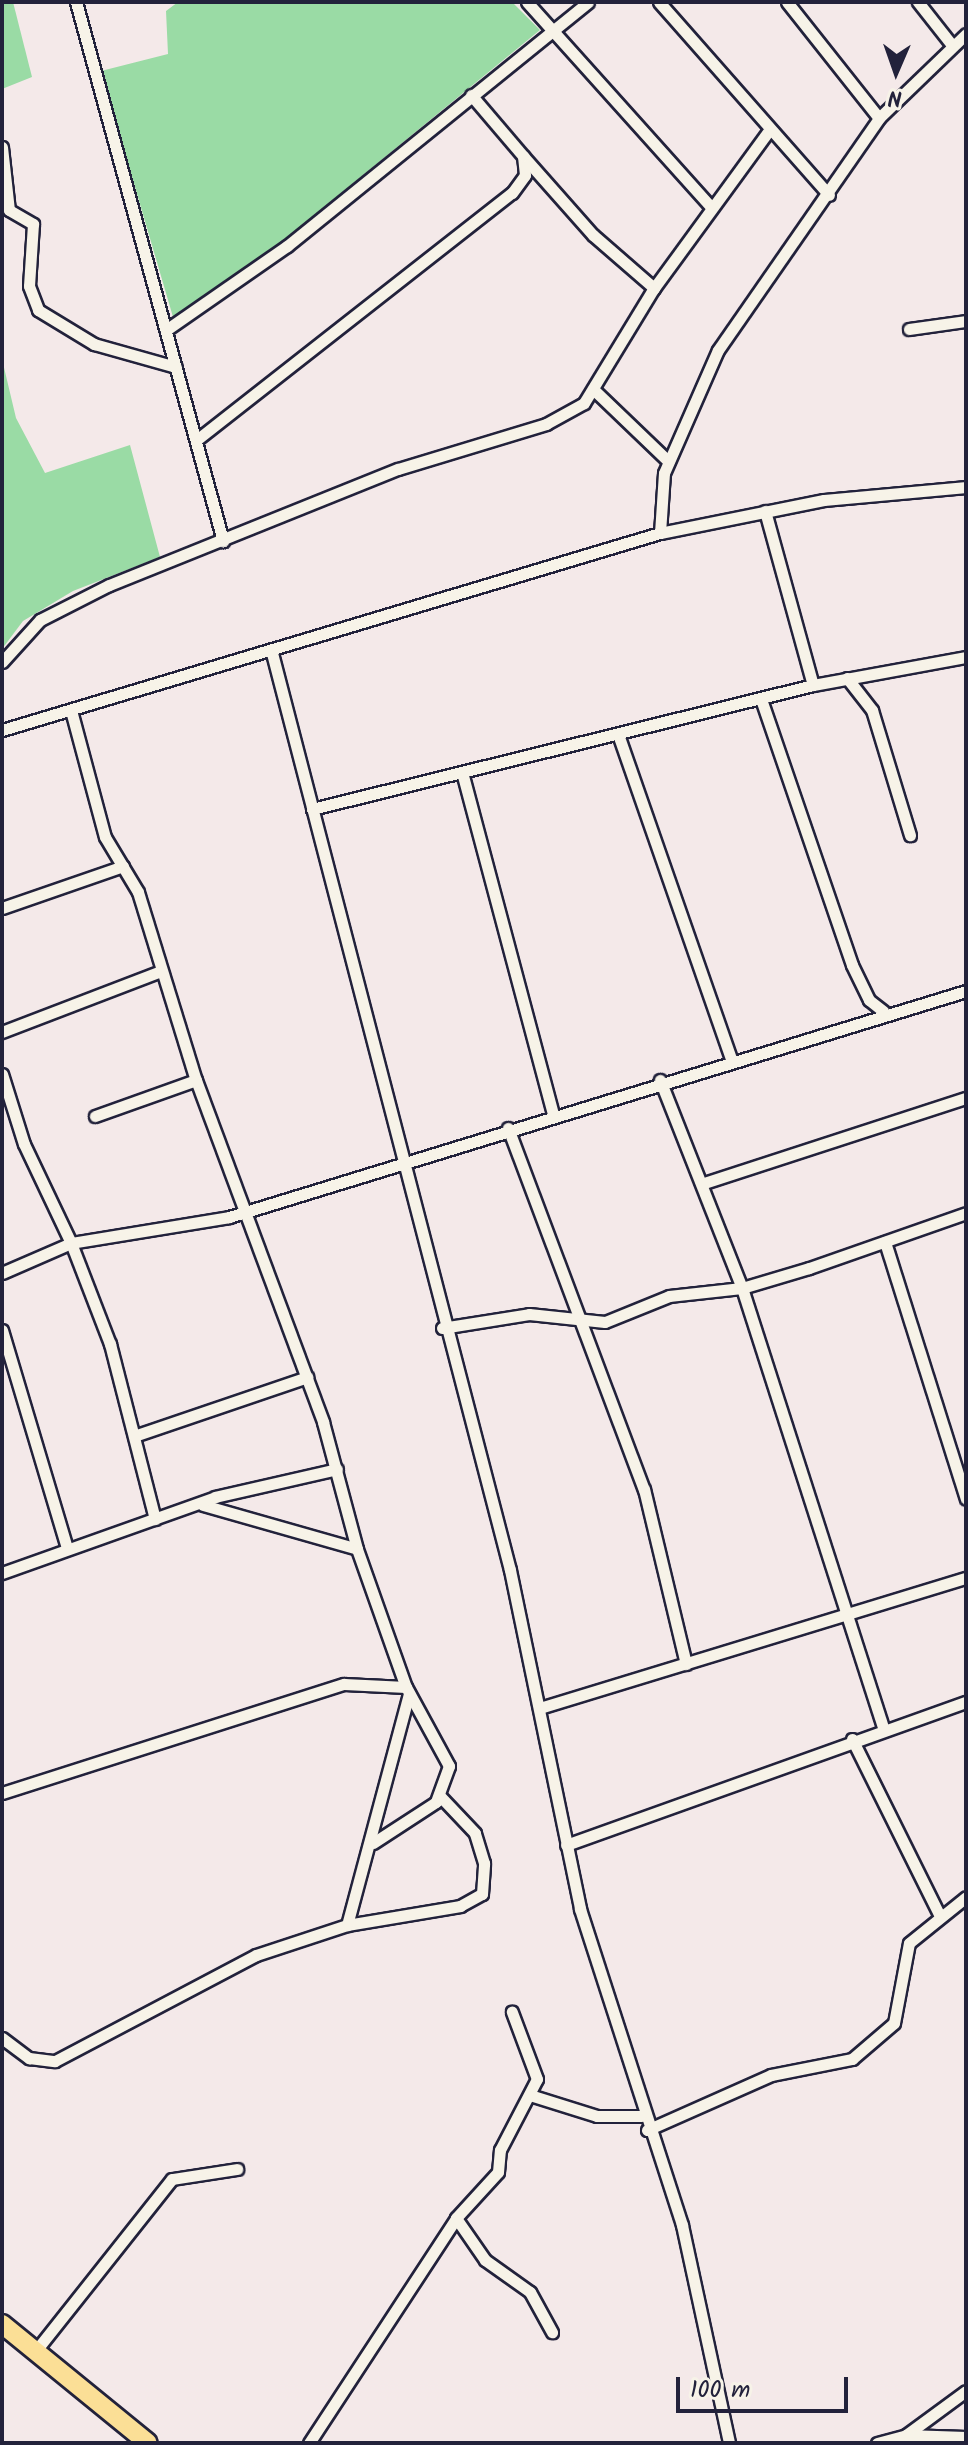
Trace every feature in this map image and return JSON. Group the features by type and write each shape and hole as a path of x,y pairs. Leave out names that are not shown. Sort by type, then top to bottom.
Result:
{"main road":[{"path":"2,2324 148,2443"}],"street":[{"path":"76,2 176,367 199,438 223,541"},
{"path":"527,2 551,33 711,207"},
{"path":"166,330 287,246 588,2"},
{"path":"659,2 767,133 829,195"},
{"path":"787,2 879,118"},
{"path":"918,2 951,44"},
{"path":"660,533 668,461 718,350 829,195 879,118 951,44 966,34"},
{"path":"471,95 593,235 654,288"},
{"path":"2,662 40,620 398,469 546,424 593,389 654,288 767,133"},
{"path":"2,147 9,210 33,224 29,286 38,310 94,344 176,367"},
{"path":"199,438 512,193 525,175 523,156"},
{"path":"909,329 966,321"},
{"path":"593,389 668,461"},
{"path":"2,730 72,714 660,533 765,511 966,487"},
{"path":"765,511 813,685"},
{"path":"272,653 442,1328 510,1570 566,1845 641,2116 684,2234 729,2443"},
{"path":"312,809 619,737 813,685 966,657"},
{"path":"847,678 872,710 910,835"},
{"path":"761,699 852,965 869,1000 883,1011"},
{"path":"72,714 105,837 123,866 242,1210 307,1377 337,1469 357,1549 407,1690 449,1766 440,1796 373,1843"},
{"path":"619,737 732,1061"},
{"path":"462,772 553,1114"},
{"path":"2,908 123,866"},
{"path":"2,1032 161,971"},
{"path":"2,1273 71,1243 175,1231 660,1080 732,1061 883,1011 966,991"},
{"path":"2,1074 24,1144 71,1243 137,1435 155,1519"},
{"path":"95,1116 196,1080"},
{"path":"660,1080 704,1183 742,1288 883,1727"},
{"path":"704,1183 966,1098"},
{"path":"508,1128 644,1489 686,1664"},
{"path":"442,1328 529,1314 605,1322 669,1296 742,1288 966,1213"},
{"path":"885,1242 966,1499"},
{"path":"2,1330 67,1548"},
{"path":"137,1435 307,1377"},
{"path":"2,1573 155,1519 337,1469"},
{"path":"203,1505 357,1549"},
{"path":"540,1708 966,1578"},
{"path":"2,1793 344,1684 407,1690"},
{"path":"347,1925 373,1843 407,1690"},
{"path":"566,1845 883,1727 965,1704"},
{"path":"401,1723 420,1715"},
{"path":"852,1739 939,1914"},
{"path":"2,2038 29,2058 55,2061 256,1955 347,1925 460,1906 482,1894 484,1863 475,1833 440,1796"},
{"path":"647,2130 771,2075 852,2059 894,2023 902,1956 939,1914 966,1897"},
{"path":"309,2443 456,2218 498,2172 511,2125 533,2096 537,2079 512,2012"},
{"path":"533,2096 597,2116 641,2116"},
{"path":"34,2353 172,2179 237,2169"},
{"path":"456,2218 485,2260 530,2292 552,2332"},
{"path":"906,2435 966,2391"},
{"path":"877,2443 906,2435 966,2437"}],"green space":[{"path":"2,2 13,2 32,77 2,89"},
{"path":"178,2 512,2 540,30 274,248 173,317 101,71 168,54 166,11"},
{"path":"2,359 16,418 45,473 130,445 160,557 73,591 23,621 2,649"}]}
